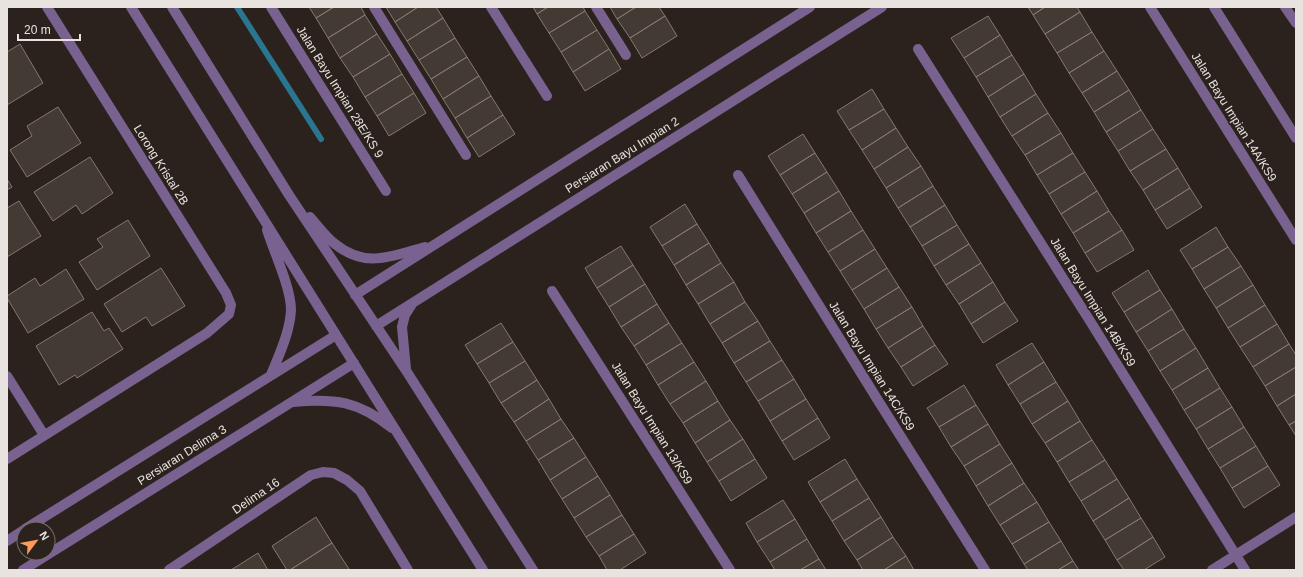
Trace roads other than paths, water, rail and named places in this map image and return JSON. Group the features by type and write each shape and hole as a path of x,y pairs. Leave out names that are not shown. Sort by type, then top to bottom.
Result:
{"street":[{"name":"Lorong Kristal 2B","path":"7,459 208,333 229,314 231,305 226,293 47,7"},
{"path":"131,7 483,570"},
{"path":"172,7 289,195 406,372 533,570"},
{"name":"Jalan Bayu Impian 28E/KS 9","path":"271,7 386,191"},
{"path":"374,7 466,156"},
{"path":"491,7 547,96"},
{"path":"596,7 626,55"},
{"name":"Persiaran Bayu Impian 2","path":"355,295 810,7"},
{"name":"Persiaran Bayu Impian 2","path":"376,326 882,7"},
{"name":"Jalan Bayu Impian 14A/KS9","path":"1150,7 1296,240"},
{"path":"1214,7 1296,138"},
{"path":"1285,7 1296,23"},
{"name":"Jalan Bayu Impian 14B/KS9","path":"918,49 1086,314 1245,570"},
{"name":"Jalan Bayu Impian 14C/KS9","path":"738,175 878,402 985,570"},
{"path":"289,195 335,244 352,255 366,259 383,258 434,244"},
{"path":"261,214 289,294 291,311 288,330 271,375"},
{"name":"Jalan Bayu Impian 13/KS9","path":"552,291 730,570"},
{"path":"406,372 402,327 405,315 414,301"},
{"name":"Persiaran Delima 3","path":"38,521 336,335"},
{"name":"Persiaran Delima 3","path":"23,570 354,363"},
{"path":"7,376 44,435"},
{"path":"291,402 327,400 345,403 377,416 399,434"},
{"name":"Delima 16","path":"169,570 310,475 323,472 334,473 347,480 360,491 408,570"},
{"path":"1212,570 1296,517"},
{"name":"Persiaran Delima 3","path":"7,541 16,535"}],"waterway":[{"path":"237,7 321,139"}]}
